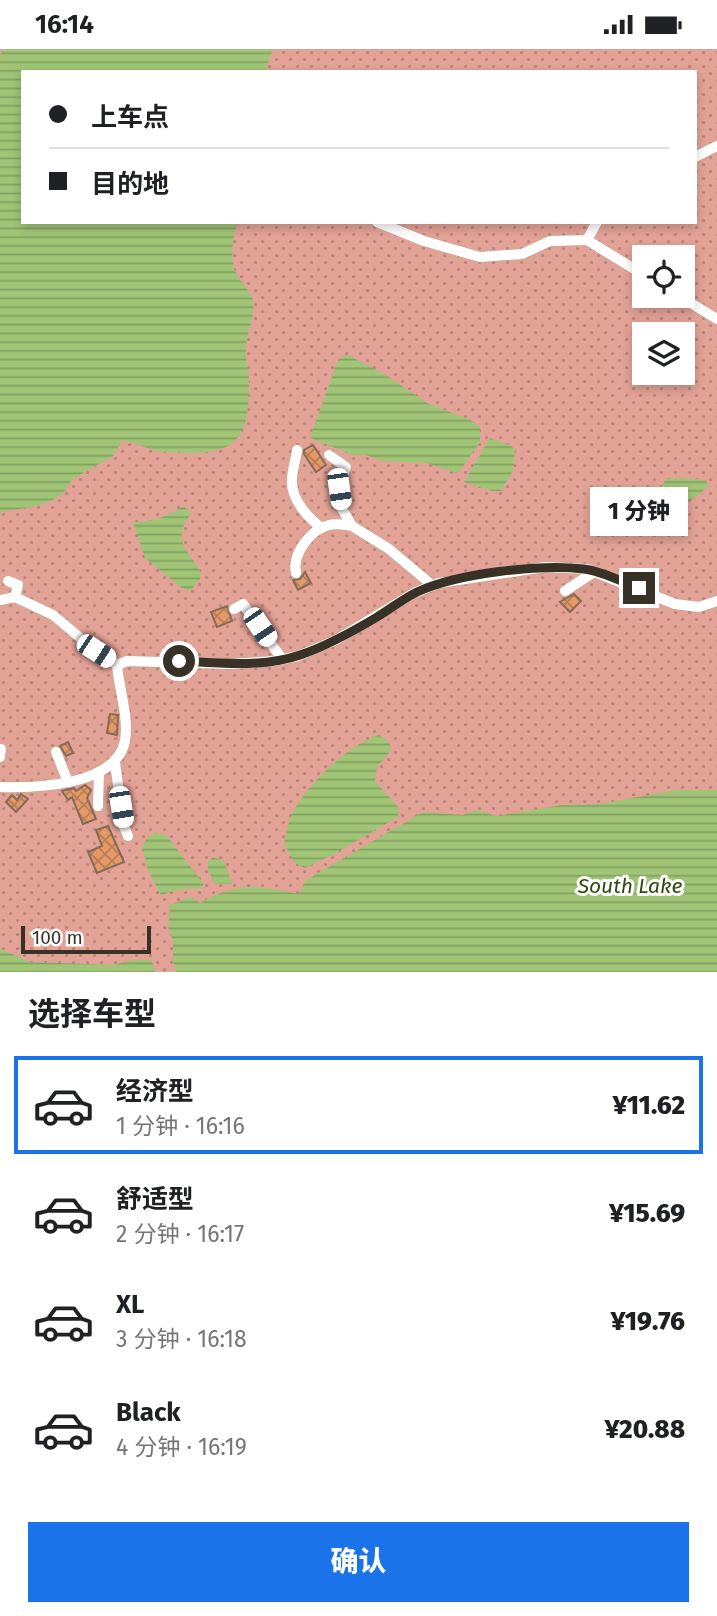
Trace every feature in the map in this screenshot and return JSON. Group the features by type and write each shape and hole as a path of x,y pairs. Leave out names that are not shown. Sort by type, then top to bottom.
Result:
{"street":[{"path":"697,156 717,146"},
{"path":"382,224 424,241 480,257 522,254 550,241 587,240 632,268"},
{"path":"587,240 596,224"},
{"path":"695,306 717,319"},
{"path":"297,450 292,484 294,493 311,520 323,528"},
{"path":"329,455 346,467 339,489 341,507 352,526"},
{"path":"296,573 294,563 303,545 323,528 336,523 352,526 389,549 432,586"},
{"path":"117,665 127,661 229,664 298,656 336,640 414,593 432,586 545,567 587,569 675,604 699,607 717,601"},
{"path":"565,591 594,572"},
{"path":"8,581 18,585 15,597"},
{"path":"0,600 15,597 53,615 117,665 125,741 115,762 99,772 52,786 0,787"},
{"path":"234,609 243,604 282,659"},
{"path":"56,752 68,782"},
{"path":"115,762 123,824 128,836"},
{"path":"98,806 99,772"}],"shaded area":[{"path":"0,49 717,49 717,972 0,972"}],"water":[{"path":"7,49 273,49 266,70 21,70 21,224 237,224 232,249 234,269 251,294 253,313 246,349 249,376 247,413 240,435 232,443 222,449 190,453 158,451 122,441 113,456 71,480 61,495 53,500 3,511 0,515 0,54"},
{"path":"348,355 386,375 427,403 470,420 480,427 480,442 459,472 426,463 382,461 366,455 353,455 310,438 336,365 341,357"},
{"path":"490,438 510,445 515,450 513,471 501,491 492,491 464,482"},
{"path":"666,479 706,480 708,486 689,500 666,501 660,489"},
{"path":"184,506 191,514 182,531 183,544 201,572 200,579 190,591 182,588 145,558 133,522 160,518"},
{"path":"379,735 388,741 391,750 377,767 375,781 399,808 398,817 305,868 295,863 284,844 290,820 299,801 330,766 368,739"},
{"name":"South Lake","path":"676,790 717,790 717,972 176,972 173,941 168,927 170,905 191,897 200,903 225,891 248,887 299,894 306,880 423,812 462,815 477,810 496,816 562,805 600,804"},
{"path":"155,833 166,835 204,884 201,888 161,895 148,870 142,847 147,838"},
{"path":"213,857 224,861 232,884 215,884 207,863"},
{"path":"0,949 31,962 113,965 132,960 152,960 155,972 0,972"}],"building":[{"path":"313,445 326,465 316,472 304,454 304,450"},
{"path":"305,572 311,583 298,590 293,580 300,579"},
{"path":"574,594 581,601 570,612 560,602"},
{"path":"227,606 232,621 217,627 211,612"},
{"path":"110,714 118,715 117,735 107,733"},
{"path":"68,742 73,753 66,756 60,746"},
{"path":"85,785 91,790 87,798 96,819 83,824 72,797 68,800 62,791 74,788 76,791"},
{"path":"21,794 28,799 16,812 6,802 12,795 17,800"},
{"path":"108,826 124,862 97,873 88,852 102,846 96,830"}],"route":[{"path":"179,661 229,664 275,661 298,656 336,640 414,593 439,583 492,574 545,567 587,569 639,588"}]}
